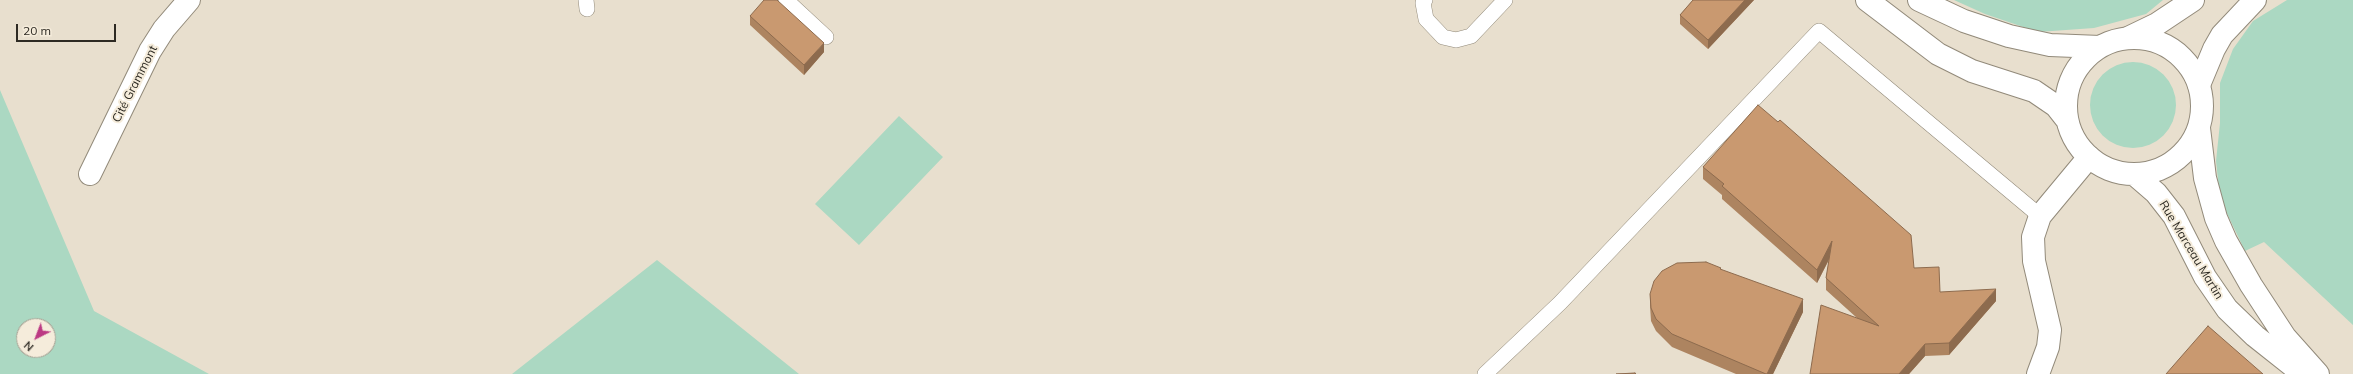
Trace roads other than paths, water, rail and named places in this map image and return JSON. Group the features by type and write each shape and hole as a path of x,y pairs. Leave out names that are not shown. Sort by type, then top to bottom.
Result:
{"main road":[{"name":"Cité Grammont","path":"90,174 150,51 164,29 189,0"},
{"path":"1867,0 1938,54 1972,71 2034,91 2056,106 2067,120 2075,140 2089,157 2114,171 2134,174 2155,171 2174,162 2189,146 2199,128"},
{"path":"1919,0 1964,21 2009,36 2050,45 2100,46"},
{"path":"2130,38 2157,24 2193,0"},
{"path":"2199,85 2210,56 2222,35 2254,0"},
{"path":"2067,120 2066,98 2072,78 2083,60 2100,46 2120,39 2150,39 2169,47 2188,63 2199,85 2203,106 2199,128 2205,178 2216,218 2226,241 2251,285 2282,332 2318,374"},
{"path":"2038,374 2048,347 2050,330 2032,248 2035,225 2040,216 2089,157"},
{"name":"Rue Marceau Martin","path":"2134,174 2156,193 2174,216 2205,277 2227,308 2255,336 2303,374"}],"lane":[{"path":"786,0 826,37"},
{"path":"1424,0 1423,3 1426,19 1443,37 1456,40 1471,36 1505,0"},
{"path":"1485,374 1560,303 1819,32 2040,216"}]}
